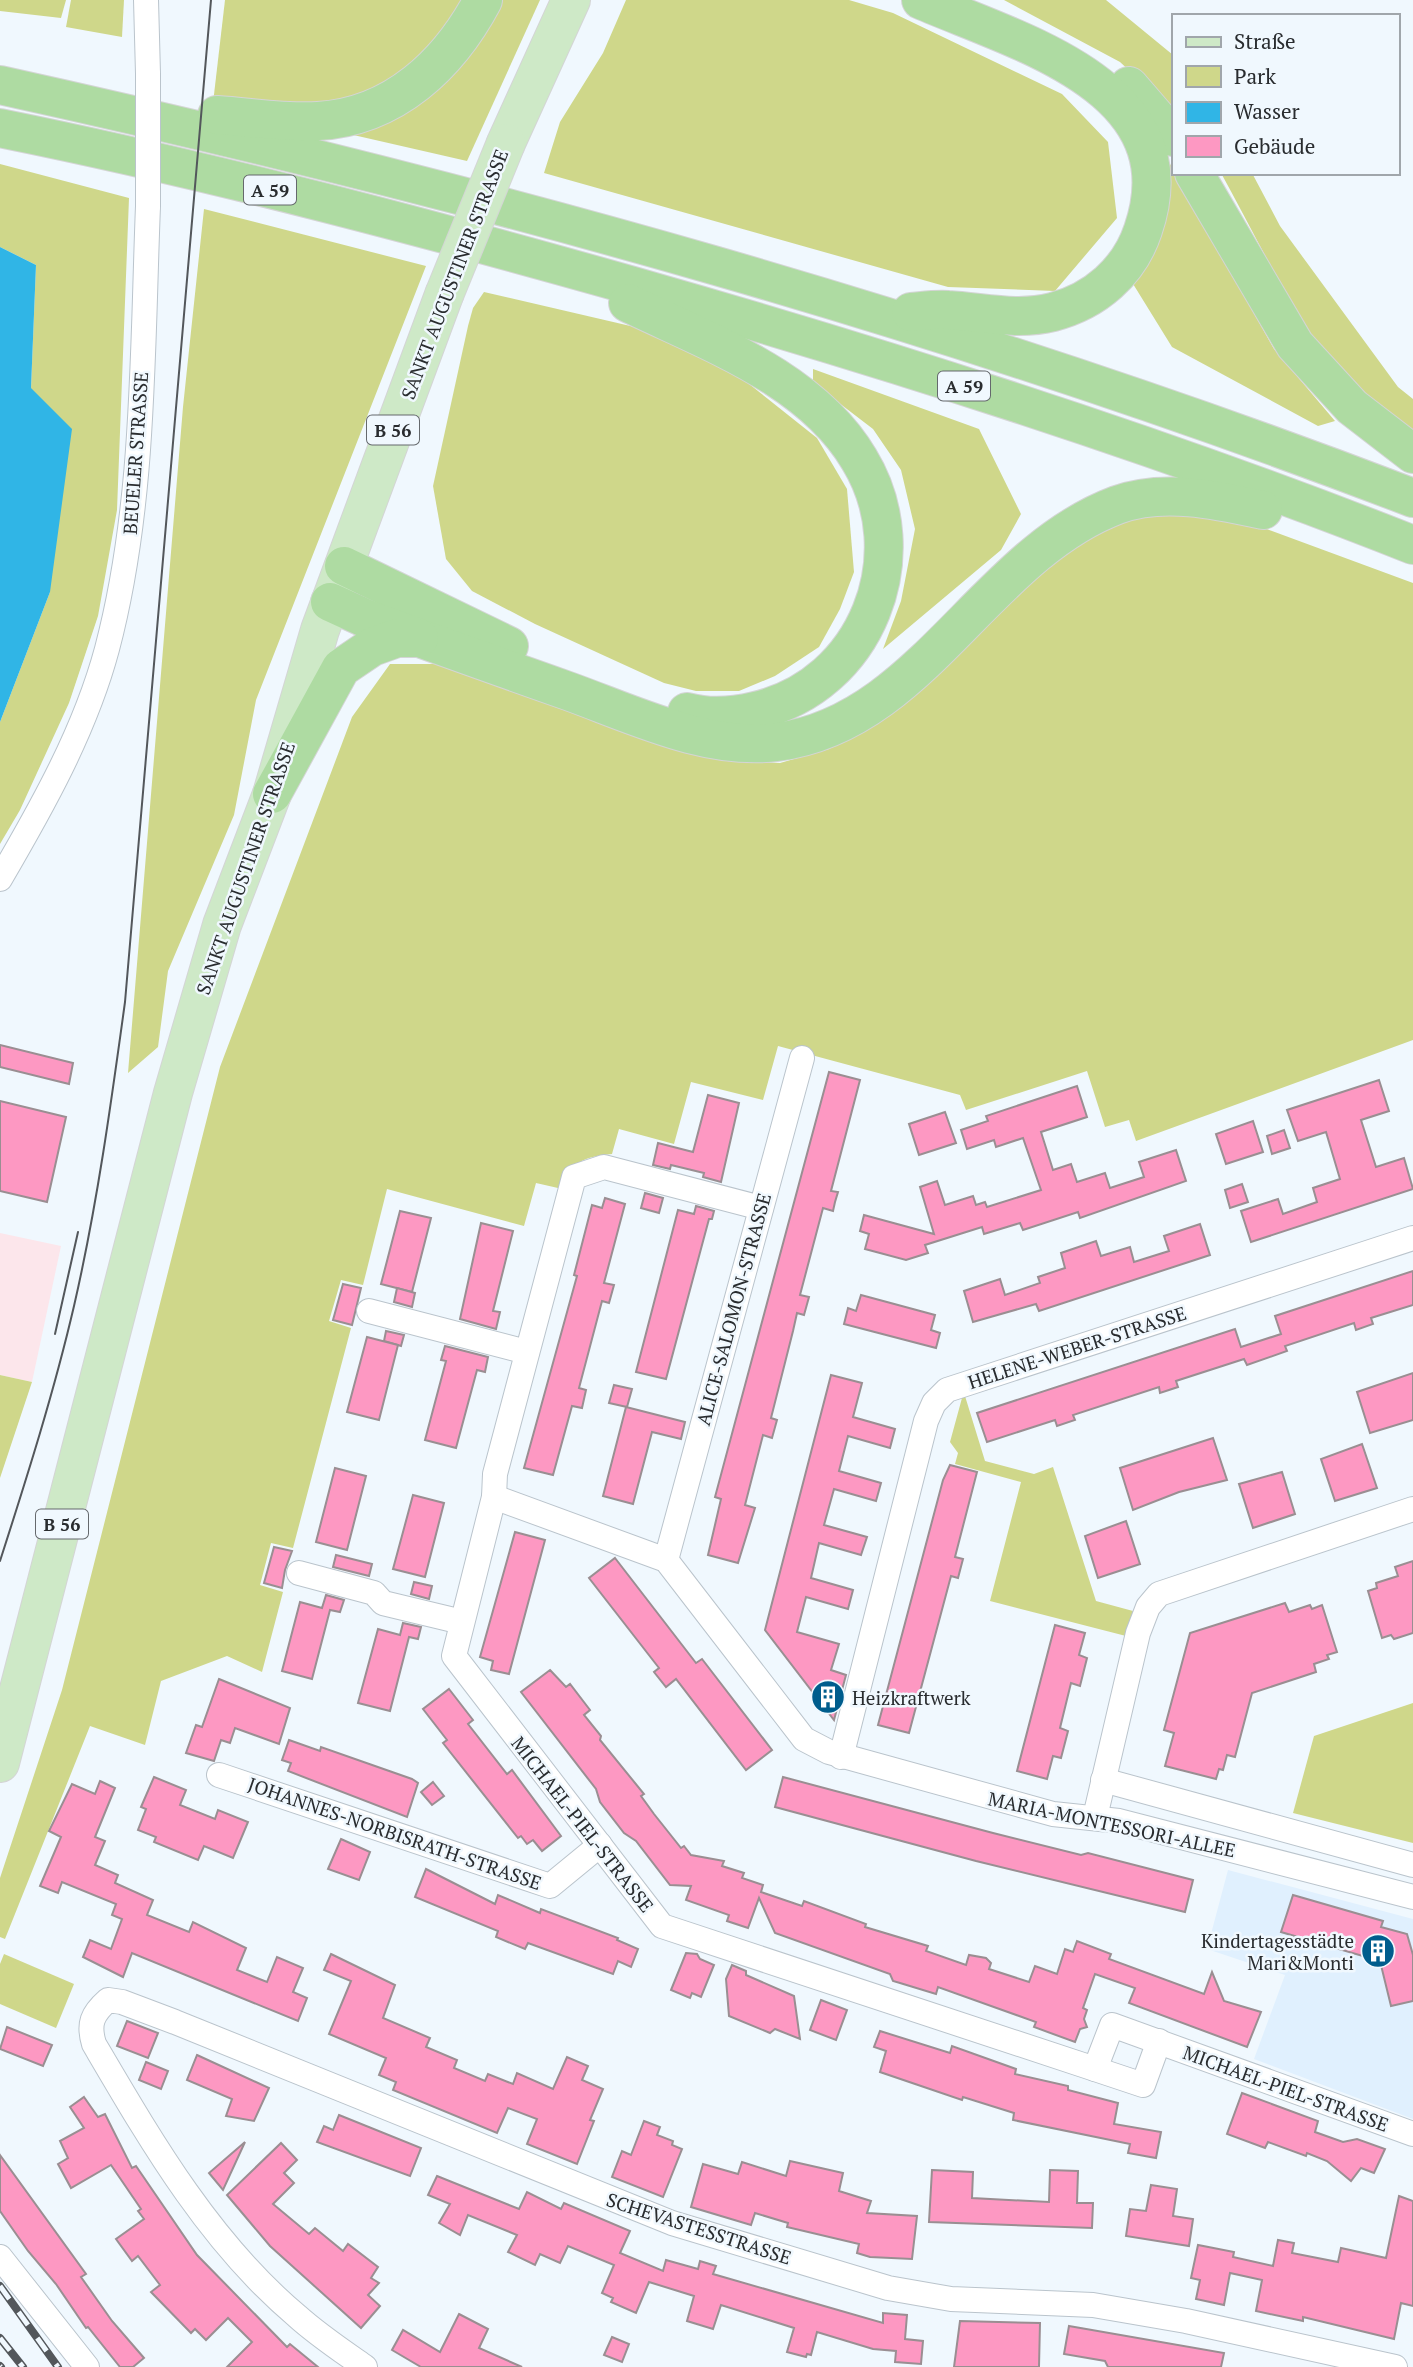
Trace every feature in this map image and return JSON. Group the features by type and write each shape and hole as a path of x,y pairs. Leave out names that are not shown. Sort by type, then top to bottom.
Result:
{"highway":[{"path":"114,110 317,121 365,113 385,105 427,75 461,35 483,0"},
{"path":"882,314 947,310 1011,316 1051,313 1070,307 1090,298 1119,273 1132,256 1149,214 1150,173 1147,155 1131,120 1109,92 1076,68 921,0"},
{"path":"970,0 1085,55 1131,88 1172,136"},
{"name":"A 59","path":"0,85 314,156 603,232 882,314 1184,413 1413,498"},
{"name":"A 59","path":"0,128 301,197 538,259 866,353 1167,454 1398,539"},
{"path":"1195,175 1296,345 1352,407 1413,454"},
{"path":"344,566 472,630 658,705 692,714 734,716 770,708 805,692 834,670 855,643 870,618 880,591 885,558 884,534 874,489 859,458 841,434 795,391 754,366 538,259"},
{"path":"331,602 419,638 658,723 725,742 775,743 825,732 873,705 918,667 1032,554 1074,527 1119,505 1164,498 1209,498 1398,539"},
{"path":"272,794 341,668 372,647 397,638 419,638"}],"main road":[{"name":"SANKT AUGUSTINER STRASSE","path":"0,1763 173,1093 222,925 272,794 331,602 444,295 506,143 571,0"}],"street":[{"name":"BEUELER STRASSE","path":"0,879 36,817 83,719 107,650 126,568 137,478 148,206 146,0"},
{"name":"ALICE-SALOMON-STRASSE","path":"666,1560 802,1058"},
{"name":"MICHAEL-PIEL-STRASSE","path":"761,1208 604,1167 577,1175 495,1475 494,1497 454,1656 662,1926 1143,2085 1159,2041"},
{"name":"HELENE-WEBER-STRASSE","path":"841,1757 926,1421 934,1403 947,1390 1413,1238"},
{"path":"369,1311 527,1352"},
{"path":"494,1497 666,1560"},
{"path":"1095,1817 1138,1633 1148,1607 1158,1594 1413,1509"},
{"name":"MARIA-MONTESSORI-ALLEE","path":"666,1560 804,1739 841,1757 1053,1814 1095,1817 1413,1897"},
{"path":"299,1573 374,1593 383,1602 462,1622"},
{"name":"JOHANNES-NORBISRATH-STRASSE","path":"219,1775 550,1886 600,1845"},
{"name":"MARIA-MONTESSORI-ALLEE","path":"1103,1780 1413,1865"},
{"name":"SCHEVASTESSTRASSE","path":"365,2367 295,2315 217,2233 174,2177 90,2032 92,2019 108,2000 122,2002 175,2022 672,2223 888,2288 951,2299 1093,2305 1186,2321 1395,2367"},
{"name":"MICHAEL-PIEL-STRASSE","path":"1095,2069 1112,2025 1413,2134"},
{"path":"0,2257 87,2367"}],"shaded area":[{"path":"0,1233 61,1246 32,1382 0,1375"},
{"path":"1228,1870 1413,1919 1413,2119 1254,2059 1285,1975 1207,1949"}],"green space":[{"path":"0,0 66,0 61,18 0,11"},
{"path":"71,0 124,0 122,37 66,27"},
{"path":"225,0 540,0 467,161 213,103"},
{"path":"626,0 849,0 893,13 1062,94 1108,142 1117,218 1055,291 948,287 544,173 560,122 603,53"},
{"path":"1004,0 1106,0 1172,54 1172,110 1120,62"},
{"path":"1165,155 1172,167 1172,175 1176,175 1274,349 1335,421 1318,426 1172,347 1130,279"},
{"path":"0,164 129,198 117,510 98,616 69,703 20,810 0,844 0,722 50,592 31,388 36,265 0,247"},
{"path":"1222,175 1253,175 1280,226 1398,387 1413,399 1413,436 1364,402 1321,349 1285,292"},
{"path":"204,209 426,266 256,700 234,815 168,971 158,1047 128,1073 183,407"},
{"path":"484,292 639,328 734,372 817,438 847,489 854,572 840,609 819,647 775,676 739,691 696,691 664,683 535,624 472,591 446,559 433,486 468,326 473,308"},
{"path":"813,369 979,429 1021,514 1001,550 883,649 901,601 915,529 901,470 873,429 813,383"},
{"path":"1207,507 1413,583 1413,1040 1136,1141 1129,1120 1105,1127 1087,1071 966,1110 960,1095 778,1046 763,1100 691,1082 674,1144 619,1129 612,1154 579,1162 568,1172 558,1188 536,1183 524,1226 387,1189 363,1285 341,1280 329,1321 351,1328 293,1548 271,1543 260,1585 283,1592 262,1672 227,1656 161,1681 145,1745 90,1726 5,1939 0,1937 0,1878 62,1690 220,1067 352,717 390,664 439,664 645,739 720,760 780,763 829,749 882,719 1044,553 1123,516"},
{"path":"0,1375 32,1382 0,1478"},
{"path":"965,1396 985,1461 1034,1474 1053,1467 1096,1601 1133,1611 1126,1636 990,1601 1021,1482 955,1464 958,1453 950,1442 962,1398"},
{"path":"1413,1703 1413,1843 1293,1813 1314,1736"},
{"path":"4,1954 74,1984 56,2028 0,2004 0,1964"}],"water":[{"path":"0,247 36,265 31,388 72,429 50,592 0,722"}],"building":[{"path":"0,1045 73,1063 69,1084 0,1067"},
{"path":"829,1072 860,1080 831,1191 838,1192 833,1211 823,1208 800,1295 809,1297 804,1315 797,1313 771,1418 777,1420 772,1438 763,1435 745,1505 755,1508 738,1563 708,1555 721,1499 715,1497"},
{"path":"1379,1080 1389,1111 1361,1120 1376,1167 1404,1158 1413,1189 1251,1242 1241,1211 1278,1199 1283,1214 1317,1202 1313,1188 1340,1179 1326,1132 1298,1141 1287,1110"},
{"path":"1077,1086 1087,1117 1041,1132 1053,1170 1071,1164 1077,1182 1105,1173 1110,1188 1144,1177 1139,1162 1176,1150 1186,1181 1080,1218 1078,1212 1023,1230 1020,1223 984,1234 982,1227 925,1245 928,1253 906,1260 865,1249 869,1234 860,1231 864,1215 934,1234 920,1187 937,1181 945,1205 973,1196 976,1205 985,1202 987,1207 1041,1190 1023,1138 996,1147 994,1140 967,1149 961,1130 988,1121 986,1116"},
{"path":"708,1095 739,1103 721,1182 703,1177 704,1173 671,1165 670,1169 653,1165 658,1143 693,1152"},
{"path":"0,1101 66,1117 47,1202 0,1191"},
{"path":"945,1112 956,1143 919,1155 909,1124"},
{"path":"1253,1121 1263,1152 1226,1164 1216,1134"},
{"path":"1284,1130 1290,1148 1272,1154 1267,1136"},
{"path":"1242,1184 1248,1202 1230,1208 1225,1190"},
{"path":"645,1193 663,1198 659,1213 641,1208"},
{"path":"605,1198 625,1204 604,1283 614,1285 609,1303 602,1301 579,1388 586,1390 582,1408 572,1406 553,1475 524,1468 577,1276 574,1275 592,1205 602,1208"},
{"path":"696,1206 714,1211 712,1219 709,1219 666,1379 636,1372 678,1210 694,1214"},
{"path":"400,1211 431,1218 412,1292 381,1284"},
{"path":"481,1223 513,1231 493,1311 500,1312 496,1329 460,1319"},
{"path":"1200,1224 1210,1255 1039,1311 1036,1304 973,1322 964,1291 1000,1279 1005,1295 1040,1283 1038,1277 1065,1268 1061,1253 1096,1241 1101,1256 1130,1247 1134,1262 1169,1251 1164,1236"},
{"path":"1413,1271 1413,1305 1371,1318 1373,1324 1356,1330 1354,1323 1285,1346 1287,1351 1247,1365 1244,1359 1176,1381 1178,1387 1160,1393 1159,1387 1073,1415 1075,1420 1057,1426 1055,1420 987,1442 977,1413 1235,1329 1241,1347 1281,1334 1275,1316"},
{"path":"343,1284 361,1288 352,1325 333,1320"},
{"path":"397,1288 415,1293 412,1307 394,1302"},
{"path":"861,1295 935,1315 931,1330 940,1333 936,1348 844,1324 848,1308 856,1311"},
{"path":"386,1331 404,1335 401,1346 384,1341"},
{"path":"367,1337 398,1345 379,1420 347,1412"},
{"path":"445,1346 488,1357 485,1372 477,1370 456,1448 425,1440 446,1361 441,1360"},
{"path":"1413,1373 1413,1420 1370,1433 1357,1392"},
{"path":"831,1375 862,1383 853,1417 895,1429 890,1448 848,1436 839,1471 881,1483 876,1501 834,1489 824,1525 867,1537 861,1555 819,1543 811,1578 853,1590 848,1609 806,1597 797,1632 839,1644 831,1670 846,1675 834,1720 765,1630"},
{"path":"614,1385 632,1389 627,1407 609,1403"},
{"path":"626,1407 685,1422 681,1439 652,1432 633,1504 603,1496"},
{"path":"1213,1438 1227,1480 1179,1492 1133,1510 1120,1468"},
{"path":"1362,1444 1377,1488 1335,1501 1321,1459"},
{"path":"950,1465 977,1472 955,1557 963,1559 958,1578 951,1576 909,1733 878,1725 943,1480"},
{"path":"335,1468 366,1476 347,1550 316,1542"},
{"path":"1282,1472 1295,1514 1253,1528 1239,1484"},
{"path":"413,1495 444,1503 425,1577 393,1569"},
{"path":"1126,1521 1140,1564 1098,1578 1085,1536"},
{"path":"515,1532 545,1540 509,1674 491,1670 493,1661 480,1657"},
{"path":"274,1547 292,1551 282,1588 264,1583"},
{"path":"336,1555 372,1564 369,1576 333,1567"},
{"path":"615,1558 696,1663 702,1659 772,1750 746,1770 676,1679 666,1687 654,1672 659,1668 589,1578"},
{"path":"1413,1561 1413,1633 1394,1639 1391,1635 1382,1638 1368,1591 1377,1588 1376,1583 1398,1576 1395,1567"},
{"path":"414,1582 432,1586 429,1599 411,1594"},
{"path":"326,1595 344,1600 340,1612 330,1610 312,1679 282,1671 300,1602 322,1608"},
{"path":"1285,1603 1289,1612 1310,1605 1312,1609 1322,1605 1337,1652 1327,1655 1329,1659 1314,1664 1316,1672 1252,1693 1235,1757 1227,1755 1223,1770 1219,1769 1216,1779 1165,1766 1174,1733 1164,1730 1190,1633"},
{"path":"403,1623 421,1627 418,1639 409,1637 390,1711 358,1703 378,1629 400,1635"},
{"path":"1055,1625 1085,1633 1079,1655 1087,1658 1080,1686 1071,1683 1060,1728 1068,1731 1061,1758 1053,1756 1047,1779 1017,1771"},
{"path":"550,1670 566,1687 570,1684 590,1710 584,1715 601,1736 600,1740 644,1794 641,1796 654,1814 681,1848 684,1846 691,1855 724,1861 722,1866 744,1873 742,1878 763,1885 761,1892 802,1906 804,1901 866,1924 865,1927 928,1946 926,1951 966,1965 969,1955 986,1958 991,1963 989,1969 1029,1982 1035,1966 1057,1974 1065,1949 1073,1952 1077,1941 1111,1954 1109,1959 1204,1994 1212,1972 1224,2001 1261,2012 1247,2047 1129,2003 1135,1988 1095,1974 1083,2008 1087,2010 1084,2019 1087,2027 1080,2029 1075,2042 1034,2027 1036,2022 938,1987 936,1994 893,1981 890,1974 775,1933 759,1898 748,1928 727,1921 729,1915 686,1900 691,1886 670,1885 636,1841 624,1833 600,1802 596,1789 521,1692"},
{"path":"219,1679 290,1708 279,1744 235,1728 230,1743 221,1740 214,1761 186,1753 196,1725 202,1727"},
{"path":"449,1689 473,1720 468,1724 507,1774 512,1770 561,1836 542,1851 533,1840 527,1844 521,1836 518,1838 443,1743 447,1740 423,1709"},
{"path":"289,1740 320,1751 321,1747 412,1779 418,1783 407,1817 288,1771 291,1763 282,1760"},
{"path":"154,1777 186,1790 180,1805 215,1819 218,1810 248,1822 233,1858 204,1846 198,1860 154,1842 156,1837 138,1830 146,1809 141,1807"},
{"path":"783,1777 993,1833 1081,1855 1088,1853 1193,1880 1185,1912 976,1861 775,1807"},
{"path":"100,1781 115,1788 95,1837 105,1841 95,1865 118,1875 115,1883 153,1900 147,1915 189,1932 193,1922 246,1948 237,1970 267,1982 277,1957 303,1968 293,1992 307,1998 298,2021 132,1953 123,1977 83,1957 90,1940 111,1949 122,1919 112,1915 116,1904 62,1882 58,1893 40,1886 61,1837 49,1831 72,1784 95,1794"},
{"path":"433,1782 444,1796 432,1805 421,1792"},
{"path":"341,1839 370,1852 359,1880 328,1869"},
{"path":"426,1869 495,1904 498,1895 540,1913 541,1909 618,1938 617,1940 638,1949 631,1967 618,1961 613,1974 528,1943 525,1949 496,1937 498,1931 415,1897"},
{"name":"Kindertagesstädte Mari&Monti","path":"1293,1895 1383,1921 1381,1927 1407,1934 1413,1955 1413,2001 1391,2006 1380,1961 1281,1932"},
{"path":"686,1953 697,1954 700,1959 714,1965 701,1997 692,1993 690,1998 671,1990"},
{"path":"331,1954 395,1985 383,2018 430,2038 426,2047 457,2060 454,2068 485,2081 488,2074 513,2084 517,2073 553,2089 567,2057 588,2066 582,2080 603,2089 590,2120 594,2121 577,2164 527,2144 537,2119 508,2108 497,2133 393,2090 396,2082 379,2075 386,2058 329,2034 351,1981 324,1970"},
{"path":"732,1965 746,1971 746,1975 794,1996 800,2039 775,2029 770,2033 729,2016 726,1979"},
{"path":"821,2000 847,2010 836,2040 810,2030"},
{"path":"127,2021 158,2033 148,2058 117,2046"},
{"path":"7,2027 52,2045 43,2066 0,2049"},
{"path":"880,2031 950,2053 952,2046 1016,2069 1015,2074 1068,2086 1068,2090 1118,2103 1114,2124 1161,2132 1156,2158 1128,2153 1130,2144 1013,2120 1014,2113 963,2097 962,2100 880,2072 886,2051 874,2047"},
{"path":"197,2055 269,2088 254,2121 226,2116 232,2099 187,2080"},
{"path":"146,2062 168,2071 161,2089 139,2080"},
{"path":"1242,2093 1318,2121 1315,2132 1343,2142 1357,2139 1385,2149 1374,2173 1361,2168 1351,2181 1327,2161 1307,2153 1306,2156 1268,2142 1265,2148 1227,2134"},
{"path":"84,2097 98,2117 105,2114 132,2168 136,2166 197,2255 287,2347 290,2344 318,2367 227,2367 252,2342 228,2318 206,2340 195,2329 191,2333 151,2292 160,2285 138,2256 132,2261 116,2239 144,2219 138,2211 141,2209 111,2165 71,2188 58,2164 68,2158 60,2141 84,2128 70,2107"},
{"path":"339,2115 421,2148 410,2176 317,2142 324,2126 333,2130"},
{"path":"644,2121 660,2127 657,2135 673,2141 672,2145 682,2149 663,2197 612,2177 622,2151 631,2155"},
{"path":"245,2142 223,2190 209,2173"},
{"path":"281,2143 297,2160 284,2173 294,2183 273,2204 309,2234 315,2228 343,2251 348,2244 378,2267 371,2278 379,2283 368,2295 380,2306 361,2328 270,2246 227,2195"},
{"path":"0,2155 86,2274 81,2277 112,2321 144,2358 133,2367 120,2367 88,2327 86,2328 0,2211"},
{"path":"790,2161 843,2173 839,2191 871,2201 867,2213 917,2216 912,2259 870,2257 857,2253 859,2244 787,2227 788,2223 755,2213 751,2225 691,2207 703,2164 738,2174 742,2162 786,2176"},
{"path":"932,2170 973,2172 972,2198 1049,2202 1050,2170 1078,2171 1077,2203 1093,2203 1092,2228 929,2222"},
{"path":"437,2176 519,2209 527,2192 561,2209 564,2203 630,2231 620,2253 663,2271 666,2260 698,2269 700,2261 716,2266 713,2274 883,2323 883,2313 907,2315 905,2339 923,2341 921,2364 895,2362 896,2351 873,2349 817,2332 811,2355 807,2354 806,2357 787,2352 794,2328 721,2305 713,2329 687,2321 694,2296 649,2282 636,2313 611,2302 613,2298 602,2293 614,2265 568,2246 560,2263 540,2254 535,2265 508,2252 517,2235 468,2215 460,2235 439,2223 450,2204 428,2195"},
{"path":"1151,2185 1177,2189 1173,2216 1193,2219 1189,2246 1126,2236 1130,2209 1146,2211"},
{"path":"1399,2196 1413,2201 1413,2306 1401,2303 1394,2339 1303,2317 1303,2321 1256,2311 1262,2280 1230,2273 1224,2305 1196,2299 1200,2280 1191,2278 1198,2245 1234,2252 1233,2257 1273,2266 1278,2240 1294,2243 1292,2253 1338,2262 1341,2248 1386,2258"},
{"path":"459,2314 488,2329 479,2348 522,2367 421,2367 392,2350 403,2330 440,2352"},
{"path":"960,2321 1040,2323 1039,2367 954,2367"},
{"path":"1069,2326 1224,2353 1221,2367 1108,2367 1105,2361 1064,2354"},
{"path":"612,2337 629,2344 622,2362 604,2355"}],"tram line":[{"path":"0,1561 49,1402 74,1306 97,1193 125,1002 211,0"},
{"path":"55,1334 78,1232"}],"railway":[{"path":"0,2286 58,2367"},
{"path":"0,2338 23,2367"}],"place":[{"name":"Heizkraftwerk","path":"828,1697"},
{"name":"Kindertagesstädte Mari&Monti","path":"1378,1951"}]}
